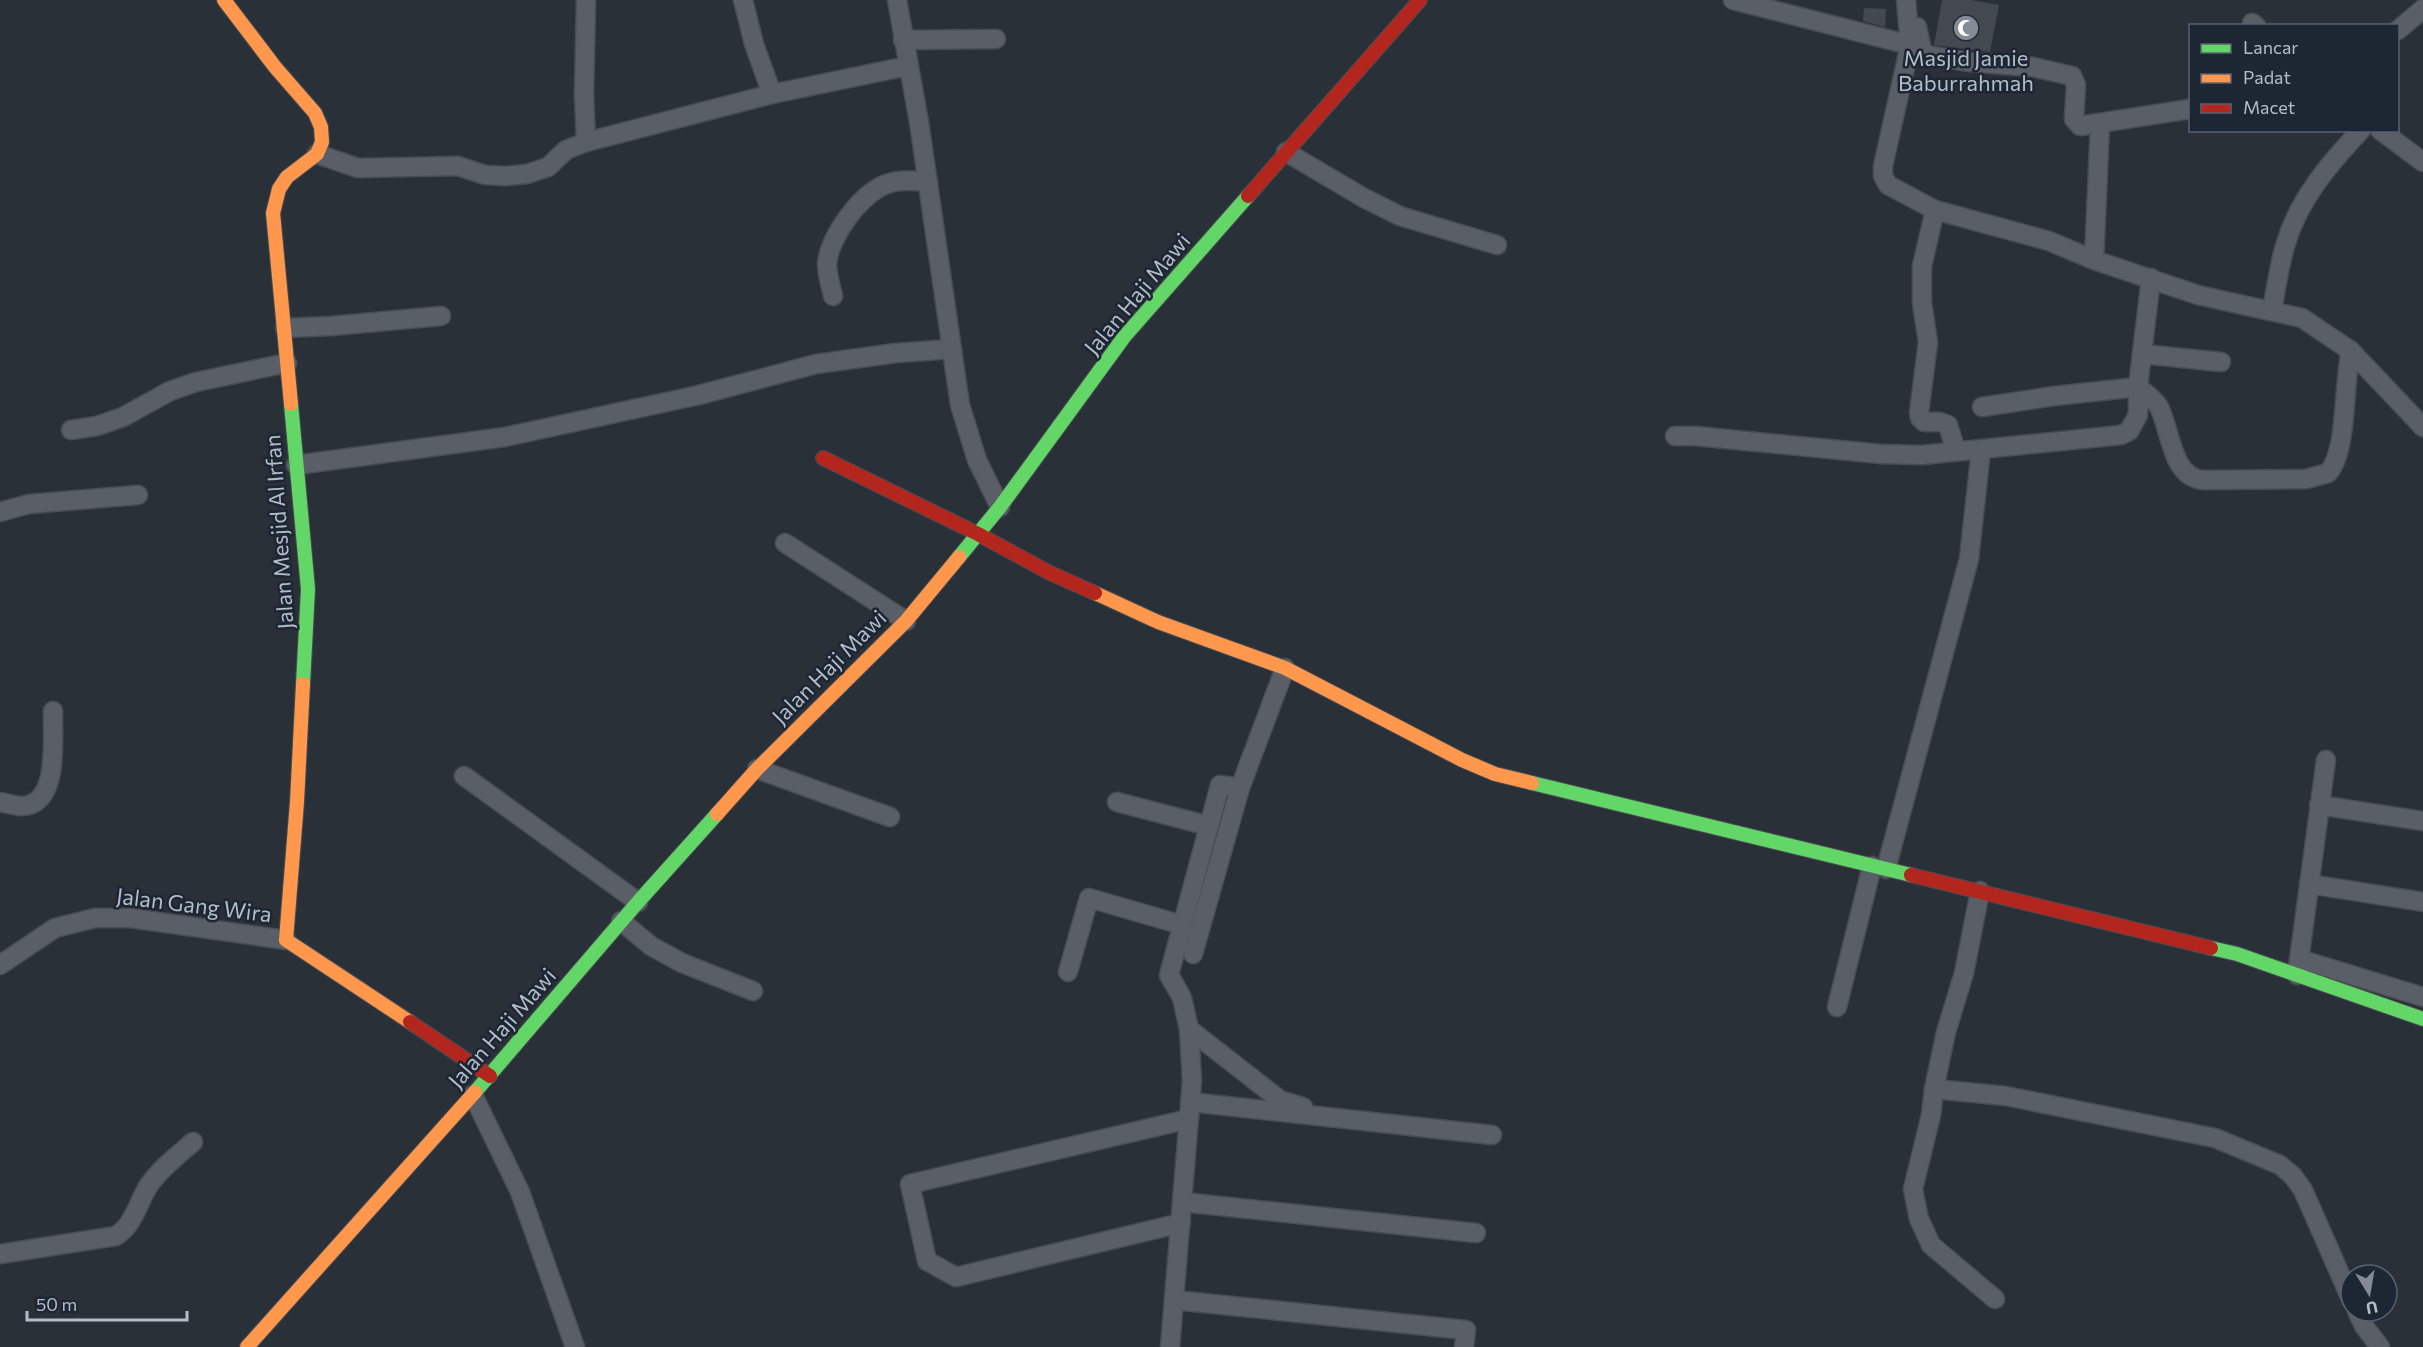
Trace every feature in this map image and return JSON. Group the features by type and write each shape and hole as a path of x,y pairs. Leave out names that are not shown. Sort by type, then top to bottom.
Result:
{"street":[{"path":"224,0 275,67 315,113 321,127 322,142 317,154 358,168 458,166 484,175 527,174 548,167 566,150 586,142 772,94 909,66"},
{"path":"586,0 584,94 586,142"},
{"path":"743,0 754,44 772,94"},
{"path":"897,0 928,182 960,405 977,460 1000,507"},
{"name":"Jalan Haji Mawi","path":"247,1347 490,1076 621,921 757,769 906,621 1000,507 1124,337 1420,0"},
{"path":"1733,0 1910,45"},
{"path":"1906,0 1910,45 1883,176 1888,185 1935,210 2049,241 2094,260 2198,295 2302,318 2350,351 2423,427"},
{"path":"1917,0 1917,29 1922,51 1927,55 1969,62 2033,67 2072,76 2076,85 2074,119 2077,125 2100,124 2189,109"},
{"path":"2399,28 2423,9"},
{"path":"903,40 996,39"},
{"path":"2094,260 2100,124"},
{"path":"2271,310 2285,246 2306,198 2326,167 2359,132"},
{"path":"2383,132 2423,162"},
{"path":"1286,152 1364,198 1400,216 1497,245"},
{"name":"Jalan Mesjid Al Irfan","path":"286,940 297,802 308,589 273,213 279,189 287,177 317,154"},
{"path":"833,297 827,264 836,236 850,215 867,198 889,183 928,182"},
{"path":"1935,210 1922,266 1922,303 1928,342 1919,413 1924,422 1940,422 1948,425 1956,451"},
{"path":"1675,436 1881,454 1923,455 2121,435 2129,431 2138,415 2138,387 2151,278"},
{"path":"285,328 441,316"},
{"path":"296,465 505,437 699,395 816,364 896,353 952,349"},
{"path":"1982,407 2138,387 2159,407 2180,466 2190,477 2203,480 2306,479 2328,473 2335,462 2340,446 2350,351"},
{"path":"2142,354 2221,362"},
{"path":"71,430 98,426 123,417 170,391 196,382 287,363"},
{"path":"1837,1007 1969,559 1981,450"},
{"path":"823,458 978,534 1050,573 1158,622 1285,668 1462,760 1495,774 2423,997"},
{"path":"0,512 29,504 138,495"},
{"path":"785,543 906,621"},
{"path":"1193,954 1240,788 1285,668"},
{"path":"0,802 21,806 36,802 48,788 51,776 53,711"},
{"path":"2298,967 2326,760"},
{"path":"757,769 890,817"},
{"path":"464,776 638,902"},
{"path":"1170,1347 1192,1081 1189,1029 1182,998 1169,975 1220,785 1240,788"},
{"path":"1117,802 1209,826"},
{"path":"2319,806 2423,821"},
{"path":"2309,884 2423,902"},
{"path":"1980,891 1964,973 1946,1032 1931,1115 1913,1189 1919,1220 1931,1245 1995,1299"},
{"path":"1068,972 1089,898 1182,925"},
{"name":"Jalan Gang Wira","path":"0,964 55,928 95,918 130,918 286,940"},
{"path":"621,921 651,946 682,963 753,991"},
{"path":"286,940 490,1076"},
{"path":"2298,967 2423,1019"},
{"path":"1189,1029 1280,1100 1330,1117"},
{"path":"1934,1089 2006,1095 2215,1138 2263,1156 2280,1165 2293,1176 2303,1190 2339,1272"},
{"path":"473,1095 520,1192 575,1347"},
{"path":"1180,1223 956,1277 927,1261 910,1184 1190,1110 1330,1117 1492,1135"},
{"path":"0,1254 117,1236 125,1231 150,1184 193,1142"},
{"path":"1182,1202 1476,1233"},
{"path":"1174,1300 1466,1330 1464,1347"},
{"path":"2362,1323 2380,1347"}],"building":[{"name":"Masjid Jamie Baburrahmah","path":"1942,0 1971,0 1999,5 1990,52 1934,45"},
{"path":"1864,8 1886,9 1885,27 1863,21"}],"traffic: fast":[{"path":"959,557 1000,507 1124,337 1248,196"},
{"path":"291,404 308,589 303,684"},
{"path":"1532,783 1911,875"},
{"path":"475,1092 638,902 717,814"},
{"path":"2211,948 2237,954 2423,1019"}],"traffic: slow":[{"path":"224,0 275,67 315,113 321,127 322,142 317,154 287,177 279,189 273,213 291,404"},
{"path":"717,814 757,769 906,621 959,557"},
{"path":"1095,593 1158,622 1285,668 1462,760 1495,774 1532,783"},
{"path":"303,684 297,802 286,940 410,1022"},
{"path":"247,1347 475,1092"}],"traffic: jam":[{"path":"1248,196 1420,0"},
{"path":"823,458 978,534 1050,573 1095,593"},
{"path":"1911,875 2211,948"},
{"path":"410,1022 490,1076"}],"place":[{"name":"Masjid Jamie Baburrahmah","path":"1966,28"}]}
